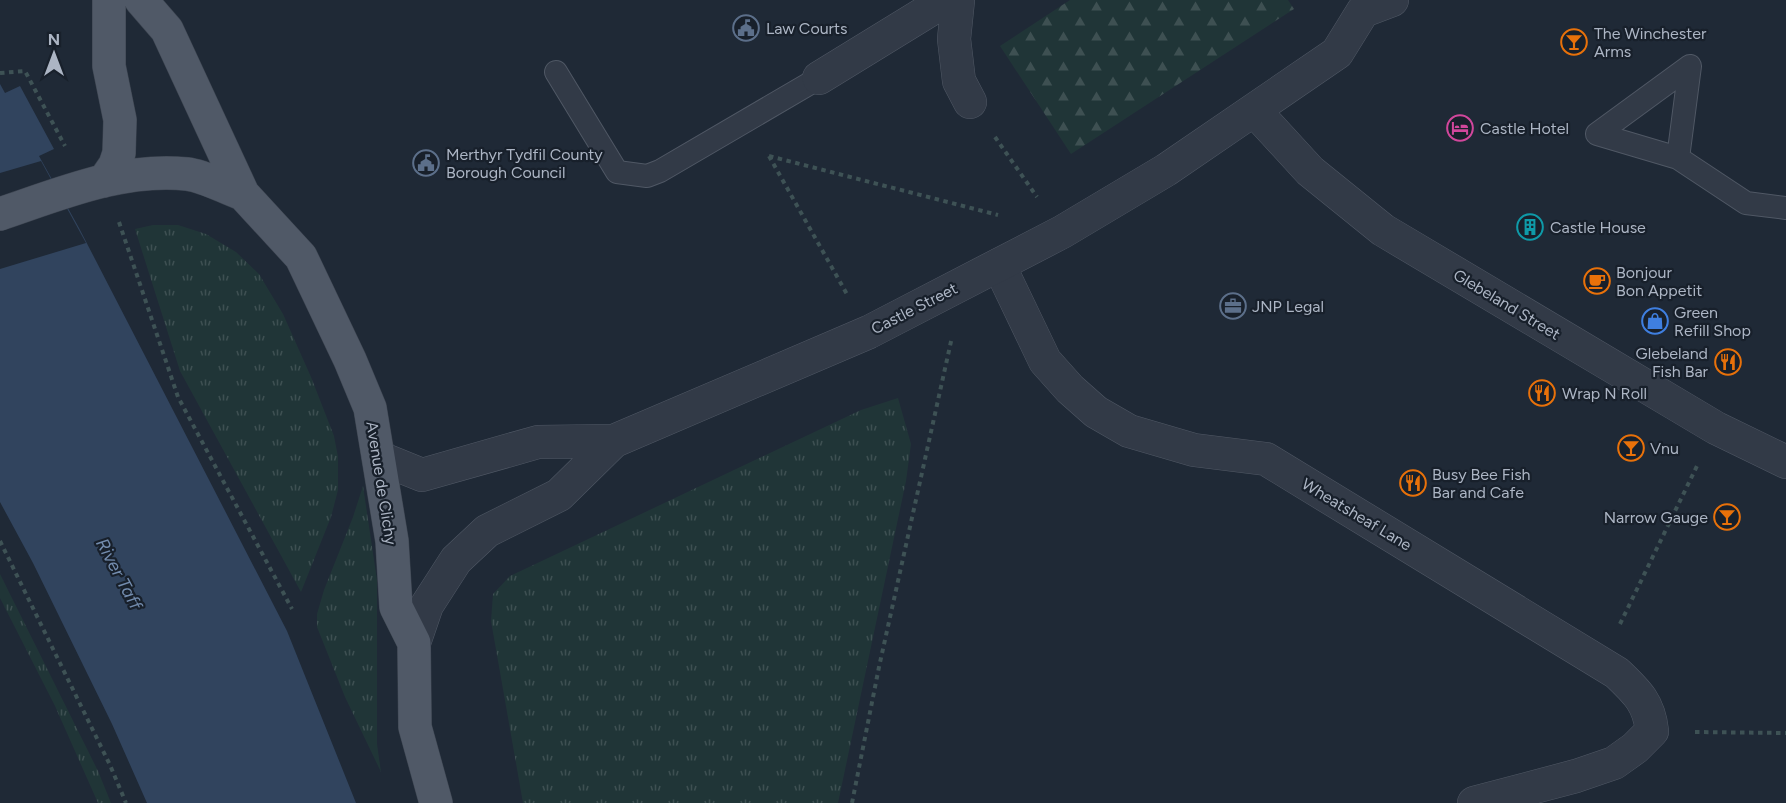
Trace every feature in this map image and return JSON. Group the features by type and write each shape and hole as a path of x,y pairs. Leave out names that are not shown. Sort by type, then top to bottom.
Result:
{"main road":[{"path":"104,181 115,165 119,153 120,120 109,66 109,0"},
{"name":"Avenue de Clichy","path":"141,0 167,30 243,194 301,257 370,408 392,541 396,607 414,642 415,727 436,803"},
{"name":"Avenue de Clichy","path":"0,214 104,181 154,172 189,174 243,194"}],"street":[{"path":"819,78 946,0"},
{"path":"958,0 954,39 959,81 970,102"},
{"name":"Castle Street","path":"378,454 385,460 422,475 538,442 614,441 869,332 1062,232 1166,170 1337,53 1372,4"},
{"name":"Glebeland Street","path":"1254,110 1310,171 1383,230 1716,428 1786,462"},
{"name":"Wheatsheaf Lane","path":"999,265 1045,361 1070,389 1096,412 1129,431 1194,450 1266,459 1617,673 1635,690 1650,713 1652,731"},
{"path":"414,642 427,605 456,560 487,531 559,495 614,441"},
{"path":"1474,803 1576,776 1614,763 1635,748 1652,731"}],"lane":[{"path":"1678,158 1689,66 1597,134 1678,158 1746,203 1786,208"},
{"path":"555,72 617,172 646,176 660,171 819,78"}],"path":[{"path":"0,73 25,71 68,151"},
{"path":"970,102 1062,232"},
{"path":"747,120 869,332"},
{"path":"768,156 1062,232"},
{"path":"118,218 178,397 292,609"},
{"path":"852,803 879,667 964,283"},
{"path":"1597,660 1614,634 1716,428"},
{"path":"0,541 110,765 126,803"},
{"path":"1652,731 1786,733"}],"green space":[{"path":"1070,0 1288,0 1294,9 1071,154 1000,46"},
{"path":"153,225 178,225 206,234 236,252 259,274 283,314 311,377 334,436 338,457 338,490 331,517 301,592 180,371 135,229"},
{"path":"898,398 911,444 906,481 838,803 523,803 491,621 493,594 510,576 861,410"},
{"path":"363,486 377,580 377,744 381,772 345,697 317,627 317,614 324,590"},
{"path":"0,574 98,771 111,803 98,803 55,706 0,598"}],"water":[{"name":"River Taff","path":"0,84 5,93 20,86 54,149 39,156 79,228 287,631 356,803 147,803 112,724 33,563 0,502"}],"pier":[{"path":"41,161 86,243 0,269 0,173"}],"place":[{"name":"Law Courts","path":"746,28"},
{"name":"The Winchester Arms","path":"1574,42"},
{"name":"Castle Hotel","path":"1460,128"},
{"name":"Merthyr Tydfil County Borough Council","path":"426,163"},
{"name":"Castle House","path":"1530,227"},
{"name":"Bonjour Bon Appetit","path":"1597,281"},
{"name":"JNP Legal","path":"1233,306"},
{"name":"Green Refill Shop","path":"1655,321"},
{"name":"Glebeland Fish Bar","path":"1728,362"},
{"name":"Wrap N Roll","path":"1542,393"},
{"name":"Vnu","path":"1631,448"},
{"name":"Busy Bee Fish Bar and Cafe","path":"1413,483"},
{"name":"Narrow Gauge","path":"1727,517"}]}
